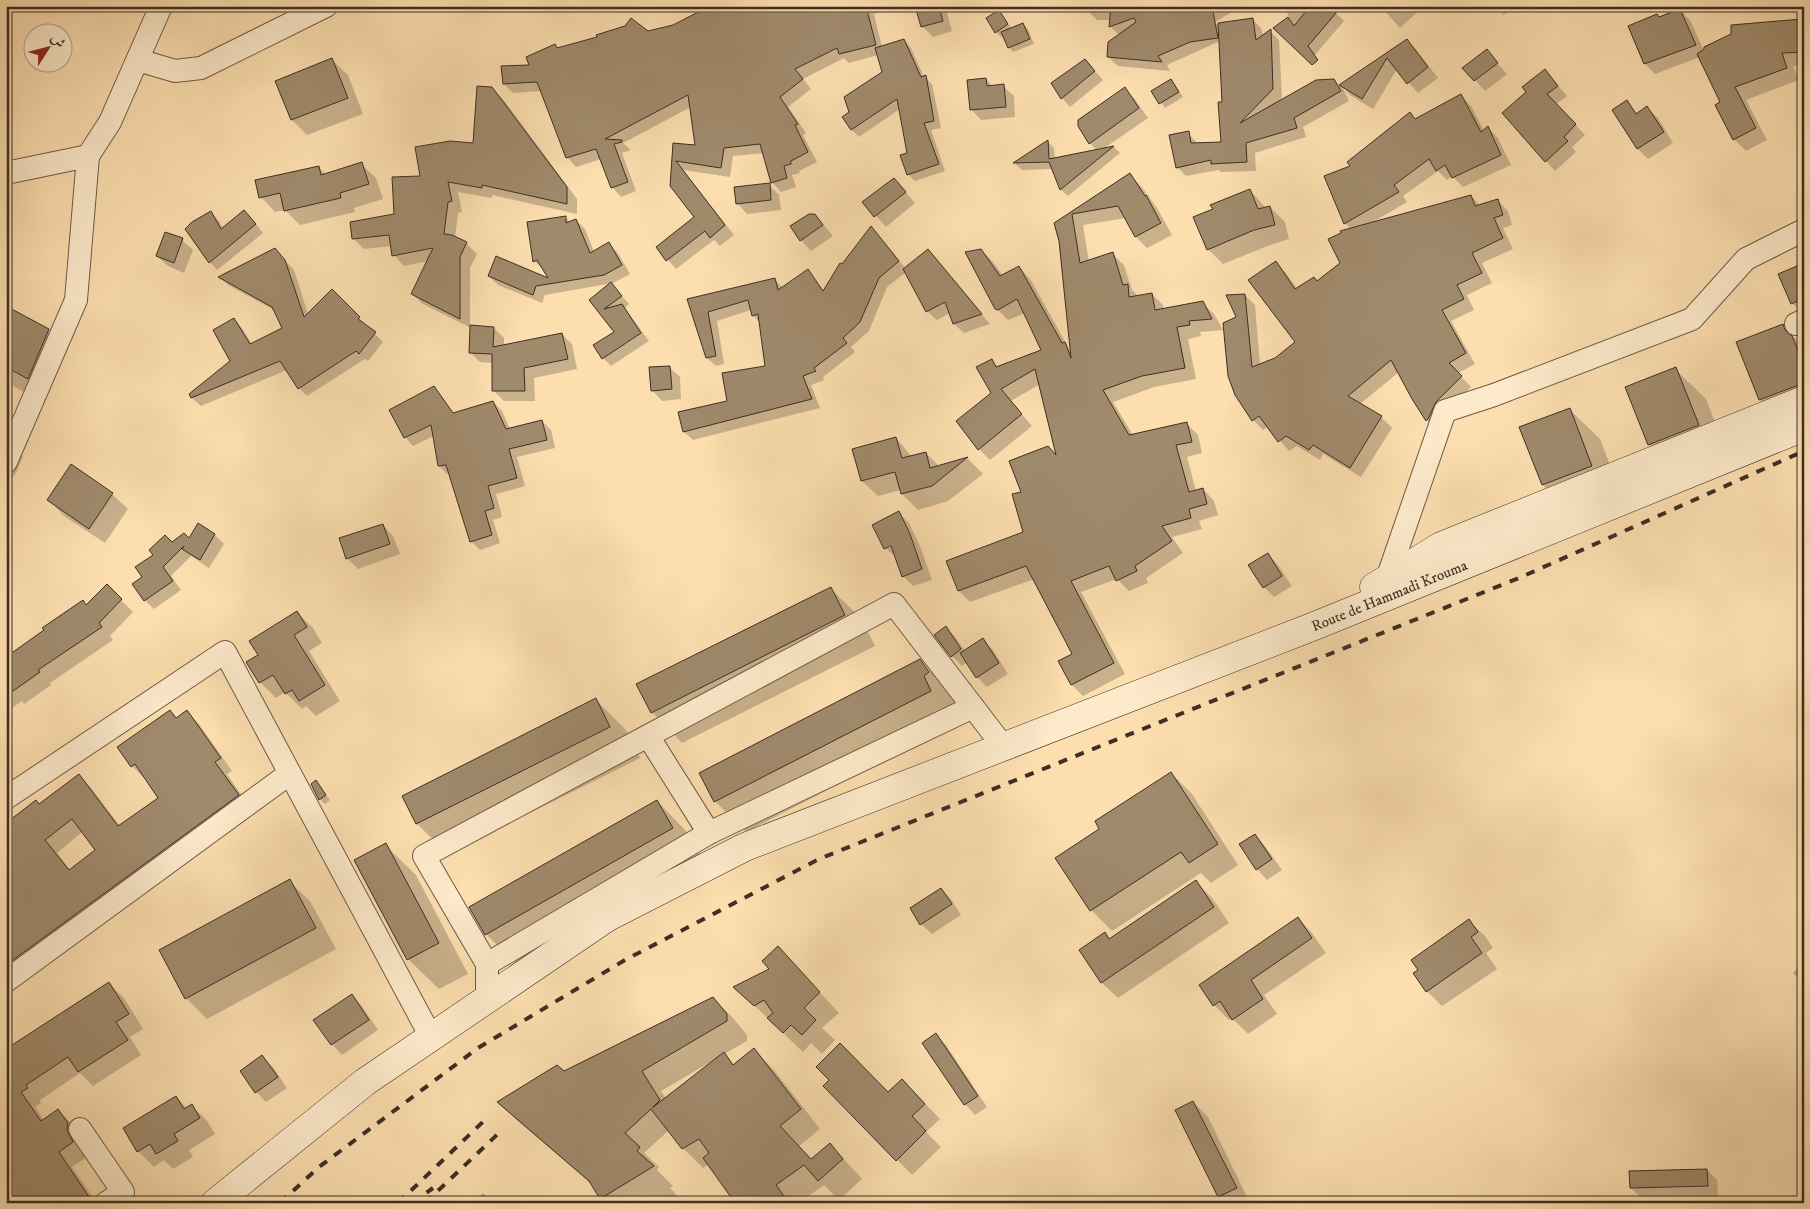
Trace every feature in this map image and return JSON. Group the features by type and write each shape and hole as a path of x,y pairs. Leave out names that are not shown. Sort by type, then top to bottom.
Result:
{"street":[{"path":"6,462 12,440 76,300 88,156 110,122 161,6"},
{"path":"138,60 174,71 201,68 326,6"},
{"path":"6,173 88,156"},
{"path":"1387,579 1444,411 1494,395 1692,320 1746,259 1804,230"},
{"name":"Route de Hammadi Krouma","path":"1312,627 1441,546 1804,400"},
{"name":"Route de Hammadi Krouma","path":"1312,627 1804,427"},
{"path":"488,998 487,964 424,856 894,604 1003,746"},
{"path":"215,1203 365,1082 608,917 745,847 1312,627"},
{"path":"6,798 224,652 431,1037"},
{"path":"487,964 709,834 973,707"},
{"path":"648,736 709,834"},
{"path":"6,981 289,774"},
{"path":"80,1128 123,1192 106,1203"}],"building":[{"path":"710,6 866,6 876,45 839,54 837,48 795,69 803,79 780,97 798,124 795,125 808,152 791,161 791,164 784,166 787,178 771,183 760,144 724,148 721,168 676,161 725,225 710,238 705,231 666,261 656,247 694,217 670,186 673,143 695,145 688,95 605,139 622,140 622,142 614,144 628,182 611,188 596,149 566,158 537,82 503,84 501,66 529,65 526,57 555,44 557,48 597,37 596,35 625,26 631,18 648,31 673,25"},
{"path":"915,6 939,6 943,21 921,27"},
{"path":"1111,6 1212,6 1218,38 1190,42 1158,56 1162,62 1107,57 1108,42 1136,22 1134,18 1109,27"},
{"path":"1310,6 1342,6 1308,46 1318,60 1312,65 1273,28 1288,17 1294,26"},
{"path":"1680,9 1696,45 1644,64 1628,26 1657,14 1659,17"},
{"path":"999,10 1008,24 995,33 986,18"},
{"path":"1253,18 1256,40 1271,29 1273,89 1240,123 1316,80 1334,79 1341,91 1294,118 1297,128 1246,143 1247,162 1211,164 1211,160 1176,168 1169,135 1189,131 1191,143 1221,142 1218,102 1222,102 1218,23"},
{"path":"1802,19 1804,52 1782,53 1787,68 1735,87 1756,128 1733,140 1715,105 1720,102 1697,54 1704,47 1731,34 1731,25"},
{"path":"1023,23 1030,39 1008,48 1001,32"},
{"path":"904,39 921,77 926,75 934,121 924,123 939,164 907,175 900,155 907,153 897,99 851,130 842,117 849,112 844,97 882,72 875,48"},
{"path":"1407,39 1428,67 1407,84 1387,58 1362,99 1339,85"},
{"path":"1487,49 1498,63 1474,81 1462,68"},
{"path":"332,58 348,98 291,120 275,81"},
{"path":"1085,59 1095,71 1061,99 1051,83"},
{"path":"1545,69 1558,86 1547,94 1576,124 1564,137 1568,141 1545,162 1502,113 1526,92 1522,87"},
{"path":"986,78 987,86 1004,84 1006,107 970,110 967,80"},
{"path":"1171,79 1179,92 1159,104 1151,91"},
{"path":"477,86 492,87 567,187 567,204 482,185 482,188 448,182 452,201 448,202 444,234 452,235 467,242 460,257 460,319 411,294 433,248 392,256 389,235 352,239 350,222 394,214 392,177 420,176 415,147 450,141 473,143"},
{"path":"1125,87 1139,108 1089,144 1078,126 1078,120"},
{"path":"1461,94 1481,132 1488,126 1501,155 1452,178 1445,165 1436,171 1429,159 1394,185 1399,192 1344,224 1324,176 1350,166 1347,162 1410,112 1415,119"},
{"path":"1627,100 1636,114 1647,106 1664,132 1637,149 1612,110"},
{"path":"1048,140 1049,159 1114,146 1060,190 1049,162 1013,163"},
{"path":"362,162 369,184 340,193 341,198 284,211 280,193 259,198 255,180 319,166 321,175"},
{"path":"1130,173 1146,195 1161,223 1135,237 1118,206 1072,214 1080,263 1113,252 1123,285 1128,284 1129,297 1152,293 1155,310 1203,301 1212,319 1189,321 1190,325 1177,327 1185,368 1142,376 1103,390 1129,435 1187,422 1192,442 1176,445 1189,492 1203,488 1207,504 1189,509 1191,518 1162,526 1172,541 1135,566 1137,571 1116,581 1109,566 1071,581 1114,663 1071,685 1058,661 1072,654 1026,566 958,591 946,561 1023,532 1012,494 1021,492 1009,461 1048,446 1056,455 1035,369 1001,389 1022,414 978,450 956,421 991,393 976,367 992,359 996,367 1041,350 1017,299 998,310 995,309 965,252 981,249 1000,276 1019,266 1062,343 1065,342 1071,358 1059,241 1054,223"},
{"path":"894,178 906,192 874,217 862,202"},
{"path":"770,183 771,200 736,204 734,187"},
{"path":"1250,189 1258,209 1270,206 1275,225 1254,230 1207,250 1193,217 1213,209 1210,205"},
{"path":"1471,195 1475,206 1498,199 1503,215 1494,218 1503,238 1472,253 1482,273 1457,285 1464,299 1442,310 1466,353 1449,363 1462,376 1436,402 1428,419 1426,421 1412,399 1391,360 1348,396 1382,416 1350,468 1313,445 1309,450 1286,436 1278,442 1259,416 1252,421 1235,395 1228,376 1223,323 1236,317 1226,295 1245,294 1252,367 1275,358 1295,342 1248,280 1276,261 1295,289 1314,277 1317,281 1340,263 1328,239 1341,233 1340,231"},
{"path":"244,210 256,224 209,263 185,229 192,222 211,211 221,229"},
{"path":"809,214 815,214 823,225 800,241 790,226"},
{"path":"566,216 566,223 576,219 590,253 609,242 622,265 604,275 536,286 533,295 488,276 496,256 548,278 537,260 533,262 527,222"},
{"path":"871,226 899,261 879,278 860,322 843,338 847,343 814,368 816,371 803,376 812,399 683,432 678,412 727,401 722,373 765,366 758,314 752,316 748,300 708,312 716,356 706,358 687,299 775,278 778,290 808,269 823,291 840,263 842,264"},
{"path":"165,232 183,238 174,263 156,256"},
{"path":"275,248 285,260 304,317 332,289 360,317 358,319 376,332 359,354 356,351 298,389 280,361 191,398 189,394 230,361 213,330 234,318 250,344 282,328 272,307 218,277"},
{"path":"928,249 982,314 953,324 945,302 926,312 903,269"},
{"path":"1804,263 1804,298 1791,304 1778,274"},
{"path":"611,282 622,296 604,309 622,304 641,333 602,359 593,345 614,332 589,300"},
{"path":"6,306 49,329 28,379 6,367"},
{"path":"1783,324 1785,330 1792,336 1804,365 1804,383 1759,400 1736,342"},
{"path":"470,325 494,327 493,347 562,333 568,359 524,368 525,391 492,391 492,354 469,353"},
{"path":"670,366 672,389 651,391 649,367"},
{"path":"1676,367 1699,425 1648,445 1625,387"},
{"path":"434,386 453,413 493,401 506,429 542,420 547,440 509,449 517,478 488,486 494,508 485,511 492,535 470,542 446,465 438,466 431,425 404,438 389,410"},
{"path":"1570,408 1592,466 1542,485 1519,427"},
{"path":"896,437 902,458 926,452 930,468 968,457 932,486 901,494 895,472 861,481 852,449"},
{"path":"71,464 113,493 89,529 47,500"},
{"path":"899,511 910,534 922,569 902,577 891,546 884,549 872,525"},
{"path":"198,523 215,534 200,560 182,549 184,546 163,567 173,581 144,601 132,584 142,577 135,567 153,555 149,550 165,535 172,542 184,533 189,538"},
{"path":"383,524 390,544 346,559 339,538"},
{"path":"1268,553 1282,576 1263,588 1248,565"},
{"path":"107,584 122,599 99,623 102,627 38,670 40,672 6,696 6,657 44,630 42,628 83,600 86,605"},
{"path":"831,587 845,615 651,713 636,684"},
{"path":"297,611 307,627 294,635 325,685 299,701 292,690 285,694 273,675 259,683 246,662 258,655 249,641"},
{"path":"946,626 961,649 951,657 934,635"},
{"path":"983,638 999,663 976,678 960,653"},
{"path":"920,659 929,672 924,676 931,691 714,802 699,773"},
{"path":"596,698 610,727 416,824 402,796"},
{"path":"170,710 176,718 187,710 221,758 215,762 239,795 6,965 6,823 36,800 39,804 79,774 118,826 158,798 135,764 131,767 117,747","holes":["72,819 95,850 69,870 45,840"]},
{"path":"1171,772 1218,844 1189,863 1181,852 1090,911 1055,858 1099,829 1095,821"},
{"path":"316,780 326,795 319,800 311,784"},
{"path":"657,800 673,828 485,935 469,907"},
{"path":"1255,834 1272,859 1256,870 1239,844"},
{"path":"386,843 439,943 407,960 354,860"},
{"path":"290,879 316,928 185,999 159,950"},
{"path":"1196,880 1214,907 1101,983 1079,950 1105,932 1109,939"},
{"path":"941,888 952,904 920,925 910,908"},
{"path":"1298,917 1312,938 1251,980 1263,999 1232,1020 1220,1001 1213,1006 1199,985"},
{"path":"1469,919 1478,932 1471,937 1482,953 1426,992 1413,973 1418,970 1411,960"},
{"path":"778,946 820,992 804,1008 816,1020 802,1035 791,1025 783,1033 767,1018 773,1013 764,1000 754,1006 733,987 769,969 762,961"},
{"path":"109,982 129,1014 116,1022 128,1040 78,1072 68,1057 26,1085 28,1088 21,1092 41,1121 58,1109 68,1123 67,1130 73,1142 59,1152 93,1203 6,1203 6,1049"},
{"path":"352,994 369,1020 331,1045 313,1020"},
{"path":"713,997 727,1014 727,1021 642,1071 660,1100 652,1108 724,1052 733,1065 754,1048 801,1109 780,1126 811,1159 830,1143 843,1159 818,1181 804,1165 776,1185 789,1203 735,1203 703,1158 709,1153 699,1139 682,1149 651,1109 625,1133 640,1147 637,1151 654,1166 600,1199 589,1181 497,1102 557,1065 564,1071"},
{"path":"936,1033 978,1096 964,1105 922,1043"},
{"path":"840,1043 888,1092 902,1079 925,1104 912,1116 926,1131 896,1161 823,1086 829,1080 816,1067"},
{"path":"262,1055 278,1077 255,1093 240,1071"},
{"path":"176,1096 184,1109 192,1104 200,1118 174,1134 178,1141 156,1154 150,1144 137,1152 123,1128"},
{"path":"1193,1101 1237,1188 1218,1197 1175,1110"},
{"path":"1707,1169 1708,1186 1630,1188 1629,1171"}],"railway":[{"path":"280,1203 319,1167 478,1048 625,960 819,859 1519,578 1804,451"},
{"path":"398,1203 488,1117"},
{"path":"425,1203 501,1131"},
{"path":"412,1203 433,1188"}]}
